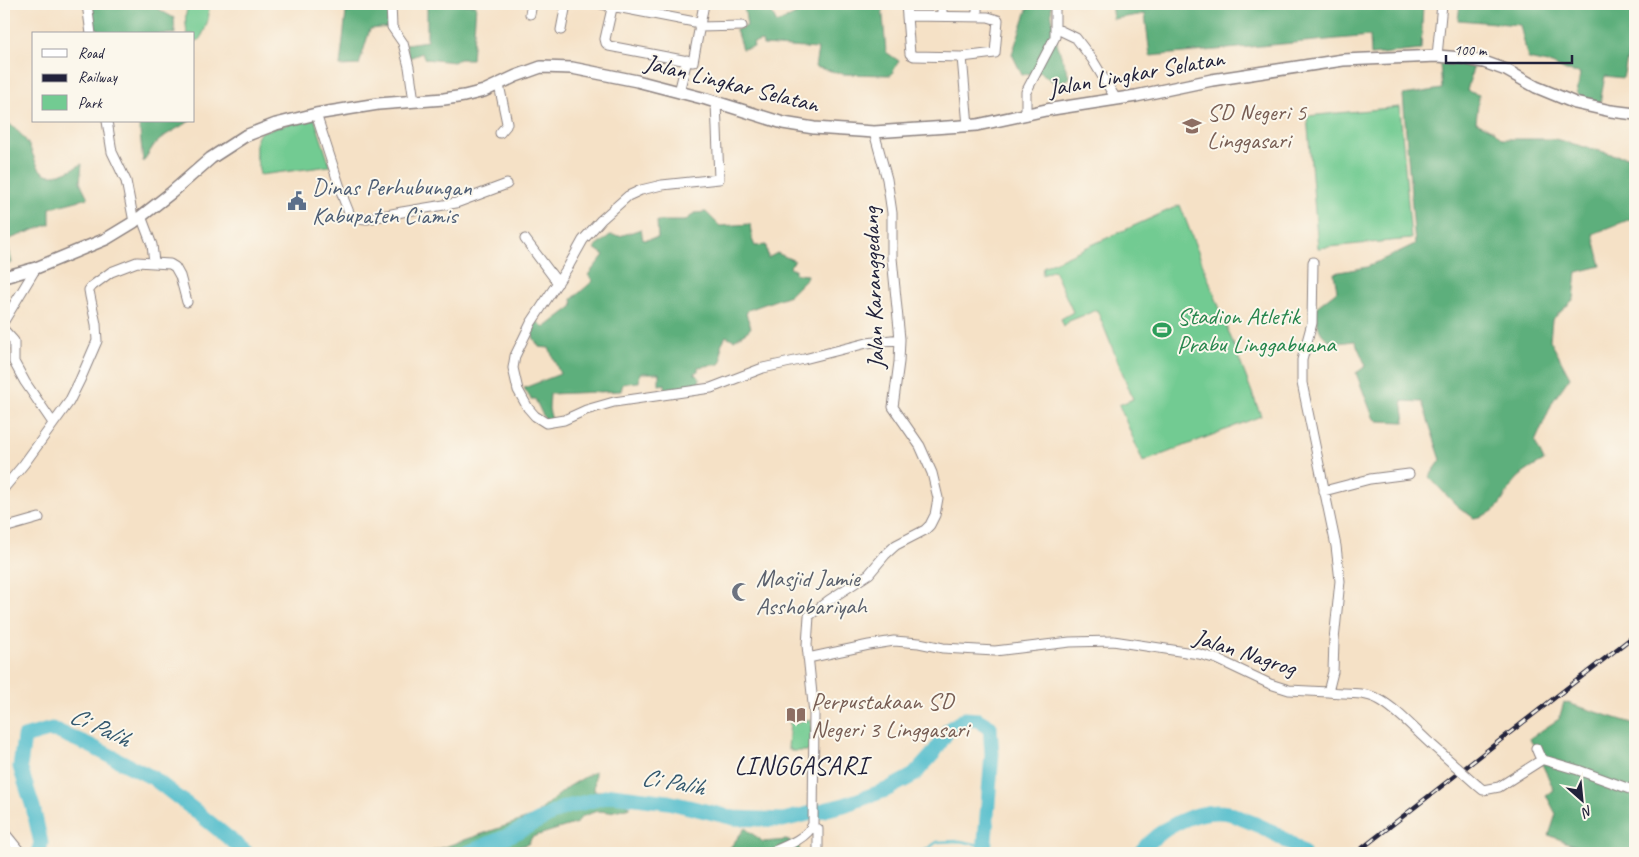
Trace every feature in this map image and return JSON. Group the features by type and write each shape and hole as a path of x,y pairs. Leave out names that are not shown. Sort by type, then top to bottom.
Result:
{"street":[{"path":"87,4 91,32"},
{"path":"391,4 392,27 403,43 414,101"},
{"path":"530,14 532,4"},
{"path":"561,30 566,4"},
{"path":"601,4 700,25 742,26"},
{"path":"612,5 605,39 608,46 692,62 704,4"},
{"path":"906,4 910,54 914,56 962,57 993,54 996,52 998,20 977,17 907,16"},
{"path":"942,4 942,16"},
{"path":"977,4 977,17"},
{"path":"1026,115 1026,92 1055,37 1055,4"},
{"path":"1437,56 1442,4"},
{"path":"1055,28 1076,38 1092,59 1116,99"},
{"name":"Jalan Lingkar Selatan","path":"4,277 36,268 106,239 138,219 211,158 245,136 276,124 316,114 361,106 464,96 484,91 532,70 549,66 572,68 637,81 716,102 783,123 814,128 874,132 968,126 1212,80 1343,60 1437,56 1484,62 1506,70 1536,87 1575,103 1635,114"},
{"path":"962,57 968,126"},
{"path":"680,92 687,60"},
{"path":"499,85 507,123 500,133"},
{"path":"716,102 719,179 662,185 641,190 628,196 583,240 531,323 515,356 513,368 520,396 532,413 546,422 564,420 586,410 614,402 711,388 762,368 804,360 867,343 900,339"},
{"path":"316,114 344,200 353,218 367,219 456,203 508,184"},
{"path":"107,122 112,152 126,181 138,219 152,245 154,262"},
{"name":"Jalan Karanggedang","path":"818,853 818,829 813,826 814,714 807,632 810,626 810,616 829,600 869,574 896,545 925,530 936,515 938,498 932,473 920,446 893,407 900,362 900,339 892,258 892,213 887,179 874,132"},
{"path":"525,239 558,282"},
{"path":"4,488 69,402 97,341 96,324 89,290 92,286 111,272 126,265 137,262 170,264 175,267 180,276 187,302"},
{"name":"Jalan Nagrog","path":"808,658 894,641 919,643 943,648 995,651 1070,642 1113,641 1199,654 1289,690 1328,692 1332,672 1340,581 1336,546 1302,383 1302,360 1312,323 1313,262"},
{"path":"4,321 36,268"},
{"path":"4,330 14,341 13,357 25,382 53,423"},
{"path":"1324,491 1370,479 1409,474"},
{"path":"4,528 39,518"},
{"path":"1328,692 1360,694 1377,698 1390,707 1483,790 1499,787 1542,759"},
{"path":"1536,748 1542,759 1635,790"},
{"path":"769,853 795,840 813,826"},
{"path":"4,832 21,853"}],"green space":[{"path":"92,4 149,4 174,18 175,32 96,32"},
{"path":"191,4 202,5 209,12 202,36 198,41 195,40 195,32 187,32 186,14"},
{"path":"347,4 390,4 390,27 370,29 359,65 340,66"},
{"path":"427,4 476,5 472,59 459,59 454,62 425,59 422,53 409,58 406,44 427,41"},
{"path":"767,4 777,23 796,14 791,4 882,4 886,52 899,61 891,75 843,74 815,67 818,49 763,45 762,41 753,43 754,47 742,49 736,30 747,26 744,6"},
{"path":"1029,4 1051,4 1057,42 1070,78 1056,84 1040,72 1022,75 1012,54"},
{"path":"1111,4 1423,4 1421,50 1371,55 1370,36 1150,56 1145,14 1113,19"},
{"path":"1460,4 1635,4 1635,42 1631,41 1623,78 1605,76 1600,103 1577,94 1580,73 1566,71 1552,64 1528,59 1520,25 1458,20"},
{"path":"1440,64 1457,64 1473,68 1467,91 1479,95 1476,122 1493,130 1502,139 1555,139 1615,155 1635,158 1635,220 1628,220 1593,234 1601,266 1577,272 1574,299 1552,320 1550,340 1570,377 1553,401 1535,442 1544,461 1518,478 1497,508 1474,518 1457,506 1429,477 1441,460 1422,402 1402,401 1405,422 1378,421 1373,417 1356,373 1366,366 1355,341 1336,343 1325,337 1319,328 1315,308 1337,291 1334,273 1367,267 1415,244 1403,95 1442,89"},
{"path":"1400,107 1411,239 1318,248 1307,116"},
{"path":"4,115 5,120 27,142 37,165 43,172 48,175 60,174 82,164 80,182 88,198 50,208 50,224 7,240 12,263 4,265"},
{"path":"314,117 330,166 260,175 256,142 261,132"},
{"path":"139,122 188,122 166,135 154,145 143,162"},
{"path":"1180,205 1261,416 1143,462 1119,405 1133,399 1097,310 1069,321 1064,327 1061,319 1073,312 1054,270 1042,275 1043,267"},
{"path":"706,212 720,226 750,224 755,246 766,245 768,258 777,253 795,261 790,266 791,269 795,269 795,274 807,275 806,279 790,295 748,310 746,314 751,327 734,340 726,336 721,345 722,362 720,364 698,367 698,371 694,373 700,379 697,389 666,393 665,384 659,385 659,373 640,373 639,382 623,383 621,391 550,394 549,409 552,420 545,420 535,399 531,399 524,388 560,374 549,348 539,347 530,332 537,321 544,328 573,306 572,299 593,281 588,275 604,255 594,248 610,235 620,236 641,229 643,240 658,238 657,221 685,221 695,213"},
{"path":"1564,702 1635,724 1635,853 1576,853 1578,847 1549,835 1556,814 1546,795 1554,790 1530,738 1559,719"},
{"path":"790,720 800,723 800,720 811,720 811,751 791,751 791,749 788,749"},
{"path":"595,771 594,791 606,791 630,807 610,812 597,811 581,817 577,823 532,837 528,844 496,853 427,853 534,816 568,787"},
{"path":"745,828 763,842 786,840 798,844 800,853 726,853"}],"waterway":[{"name":"Ci Palih","path":"467,853 515,833 563,808 613,795 668,802 734,818 783,820 844,805 886,790 914,775 933,754 949,729 965,719 978,720 990,727 992,754 984,853"},
{"name":"Ci Palih","path":"38,853 41,843 33,807 20,767 24,737 52,729 89,745 153,778 247,853"},
{"name":"Ci Palih","path":"1140,853 1168,828 1192,817 1216,812 1230,813 1259,826 1282,838 1303,853"},
{"path":"921,853 937,842 960,841 985,846"}],"railway":[{"path":"1356,853 1635,635"}],"place":[{"name":"SD Negeri 5 Linggasari","path":"1192,126"},
{"name":"Dinas Perhubungan Kabupaten Ciamis","path":"297,201"},
{"name":"Stadion Atletik Prabu Linggabuana","path":"1162,330"},
{"name":"Masjid Jamie Asshobariyah","path":"741,592"},
{"name":"Perpustakaan SD Negeri 3 Linggasari","path":"796,715"}],"district":[{"name":"LINGGASARI","path":"801,765"}]}
